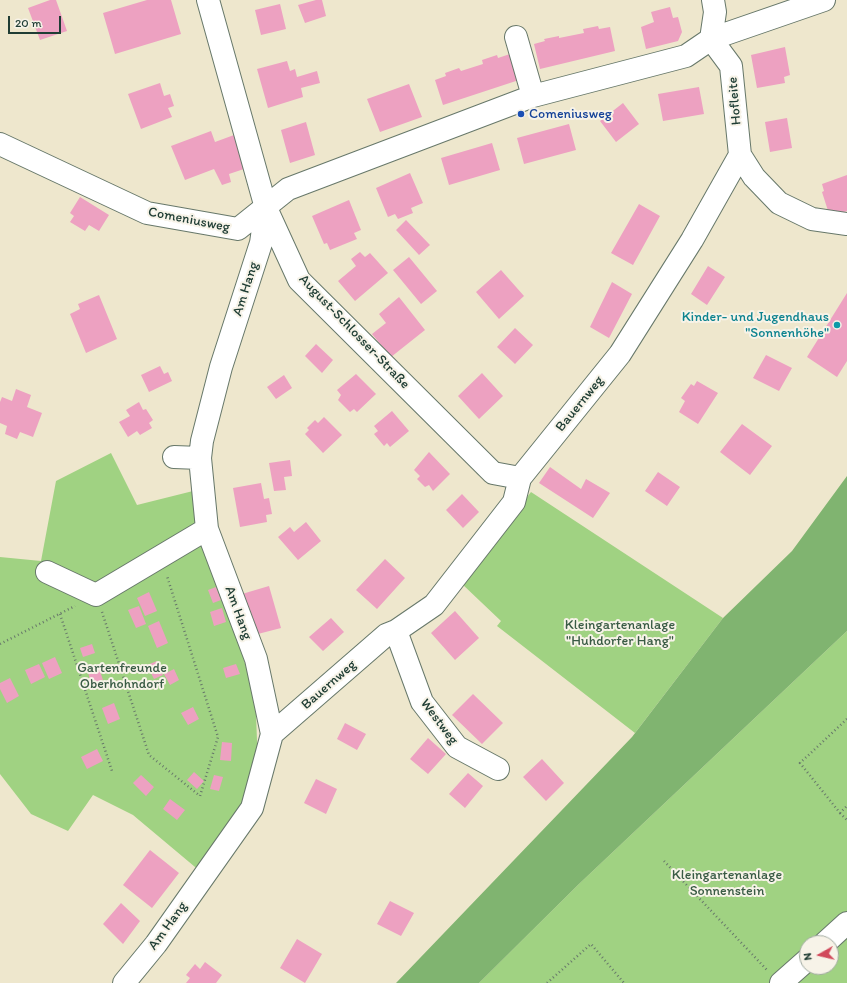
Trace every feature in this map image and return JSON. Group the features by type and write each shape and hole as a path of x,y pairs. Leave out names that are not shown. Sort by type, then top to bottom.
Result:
{"street":[{"name":"August-Schlosser-Straße","path":"208,0 266,208 299,280 493,473 520,478"},
{"path":"713,0 715,12 711,39 824,0"},
{"path":"516,37 533,96"},
{"name":"Comeniusweg","path":"0,144 147,213 238,229 288,189 533,96 686,56 711,39"},
{"name":"Hofleite","path":"711,39 731,66 740,155 754,177 779,203 812,219 847,224"},
{"name":"Bauernweg","path":"272,734 391,633 434,605 514,502 520,478 620,354 692,240 740,155"},
{"name":"Am Hang","path":"124,983 156,944 252,808 272,734 256,659 208,529 200,458 202,441 221,367 261,243 266,208"},
{"path":"174,457 200,458"},
{"path":"47,572 96,595 208,529"},
{"name":"Westweg","path":"391,633 422,702 457,747 498,769"},
{"path":"834,935 847,923"},
{"path":"775,977 799,964"}],"path":[{"path":"0,644 96,595 149,755 200,796 218,737 192,650 161,556"},
{"path":"60,614 112,771"},
{"path":"847,719 800,763 847,820"},
{"path":"840,813 847,806"},
{"path":"664,861 775,977"},
{"path":"547,983 591,944 624,983"}],"green space":[{"name":"Gartenfreunde Oberhohndorf","path":"111,453 137,505 197,490 247,671 256,714 257,762 250,790 201,872 133,815 93,795 68,831 31,814 0,774 0,557 41,561 56,481"},
{"path":"847,476 847,631 579,884 479,983 396,983 632,737 723,618 792,551"},
{"name":"Kleingartenanlage \"Huhdorfer Hang\"","path":"531,492 723,618 635,733 497,626 501,621 461,583"},
{"name":"Kleingartenanlage Sonnenstein","path":"847,631 847,983 479,983 579,884"}],"building":[{"path":"50,0 56,0 67,31 40,40 28,8"},
{"path":"147,0 171,0 181,34 115,54 103,13"},
{"path":"316,0 322,0 326,16 305,23 298,5"},
{"path":"280,4 286,29 261,35 255,10"},
{"path":"670,7 673,18 678,17 682,32 678,41 646,49 641,27 654,22 651,12"},
{"path":"598,26 599,29 610,27 615,51 540,69 534,44 545,41 544,39 559,36 559,38 584,33 583,29"},
{"path":"785,47 790,75 784,77 785,83 757,88 751,55"},
{"path":"510,54 519,80 443,105 435,80 446,76 445,73 459,68 461,71 483,64 482,60 497,55 498,58"},
{"path":"287,61 290,71 295,69 297,77 317,71 320,83 301,88 303,97 268,108 257,69"},
{"path":"160,83 164,96 170,94 174,106 168,108 172,117 141,129 128,94"},
{"path":"409,84 422,117 380,132 367,99"},
{"path":"699,87 704,114 663,121 658,94"},
{"path":"623,103 639,124 616,142 600,121"},
{"path":"787,118 792,148 770,152 765,122"},
{"path":"306,122 315,155 290,163 281,130"},
{"path":"569,124 576,150 524,164 517,138"},
{"path":"211,131 215,142 234,135 247,168 229,174 231,182 222,185 214,169 185,180 171,146"},
{"path":"492,143 500,170 449,185 441,158"},
{"path":"410,173 423,203 411,208 413,213 398,219 395,214 388,217 376,188"},
{"path":"847,175 847,211 830,217 822,192 824,191 822,184"},
{"path":"80,197 109,215 99,231 89,225 85,231 70,222 74,216 70,213"},
{"path":"349,200 361,230 354,233 357,239 330,250 327,243 324,244 312,216"},
{"path":"639,204 660,216 633,265 611,253"},
{"path":"406,220 430,245 419,255 396,230"},
{"path":"360,252 365,257 370,253 388,273 355,301 338,281 356,266 351,259"},
{"path":"409,257 437,291 421,304 393,270"},
{"path":"708,266 725,277 707,305 691,294"},
{"path":"501,270 524,296 499,319 476,292"},
{"path":"612,282 632,294 609,338 590,327"},
{"name":"Kinder- und Jugendhaus \"Sonnenhöhe\"","path":"847,293 847,361 837,377 807,357"},
{"path":"99,295 117,339 86,353 70,314 80,309 78,304"},
{"path":"399,297 425,330 391,357 372,334 386,323 379,314"},
{"path":"515,328 533,345 515,364 497,347"},
{"path":"316,344 333,360 322,373 305,356"},
{"path":"766,355 792,368 779,391 753,378"},
{"path":"160,366 164,374 168,372 172,381 149,392 141,375"},
{"path":"482,373 503,396 479,419 458,396"},
{"path":"356,374 376,394 357,412 354,409 350,412 338,400 341,395 337,390"},
{"path":"284,375 292,388 276,399 267,387"},
{"path":"697,381 718,393 698,424 679,412 685,401 681,398 691,384 694,386"},
{"path":"16,389 31,395 27,407 42,413 33,437 20,432 17,439 5,434 7,426 0,423 0,402 2,397 12,401"},
{"path":"139,402 143,410 146,409 153,420 149,423 152,428 140,435 137,431 128,437 119,422 130,416 126,410"},
{"path":"392,411 409,431 390,447 387,443 384,446 374,434 378,431 374,426"},
{"path":"324,417 342,435 323,453 305,434 309,430 307,428 315,420 318,423"},
{"path":"742,424 772,446 750,475 720,452"},
{"path":"429,452 450,474 433,491 429,485 425,487 417,479 420,476 414,470"},
{"path":"290,460 292,476 284,477 286,490 274,491 269,463"},
{"path":"550,467 581,489 586,479 610,493 593,518 539,483"},
{"path":"658,472 680,487 667,506 645,491"},
{"path":"261,483 264,499 269,498 272,514 266,515 267,522 240,527 233,488"},
{"path":"462,494 479,512 463,528 446,510"},
{"path":"306,522 321,541 298,560 278,537 290,527 294,532"},
{"path":"385,559 405,578 377,609 356,590"},
{"path":"269,586 281,628 254,635 242,594"},
{"path":"216,587 221,600 213,603 208,590"},
{"path":"149,592 157,611 145,616 137,598"},
{"path":"139,606 146,624 136,628 128,610"},
{"path":"222,608 226,622 214,626 210,612"},
{"path":"455,611 479,638 455,660 431,633"},
{"path":"331,618 344,632 323,651 309,637"},
{"path":"159,621 168,643 157,648 148,626"},
{"path":"92,644 95,653 83,657 80,648"},
{"path":"55,657 62,673 49,679 42,663"},
{"path":"157,661 163,675 154,679 147,665"},
{"path":"39,664 45,677 31,684 25,670"},
{"path":"236,664 240,674 226,678 223,668"},
{"path":"98,665 103,680 91,684 87,668"},
{"path":"174,669 179,680 170,685 164,674"},
{"path":"10,678 19,696 7,703 0,689 0,683"},
{"path":"473,694 503,723 482,744 452,715"},
{"path":"114,703 120,719 108,724 102,708"},
{"path":"193,707 199,719 188,725 181,713"},
{"path":"345,723 366,734 357,750 337,739"},
{"path":"428,738 446,754 428,774 410,759"},
{"path":"222,742 232,743 231,761 220,760"},
{"path":"97,749 103,761 87,769 81,757"},
{"path":"542,759 564,783 546,801 523,777"},
{"path":"194,772 204,781 197,789 187,780"},
{"path":"468,773 483,786 465,808 449,794"},
{"path":"141,775 154,787 146,796 133,783"},
{"path":"214,775 223,777 219,791 210,789"},
{"path":"316,779 337,789 326,814 304,803"},
{"path":"170,799 185,810 177,820 163,809"},
{"path":"150,850 179,873 152,908 123,885"},
{"path":"390,901 414,913 401,936 377,924"},
{"path":"121,903 140,921 123,944 103,924"},
{"path":"297,939 322,954 305,983 280,968"},
{"path":"205,962 222,975 216,983 186,983 190,978 186,975 195,964 200,969"}],"place":[{"name":"Comeniusweg","path":"521,114"},
{"name":"Kinder- und Jugendhaus \"Sonnenhöhe\"","path":"837,325"}]}
